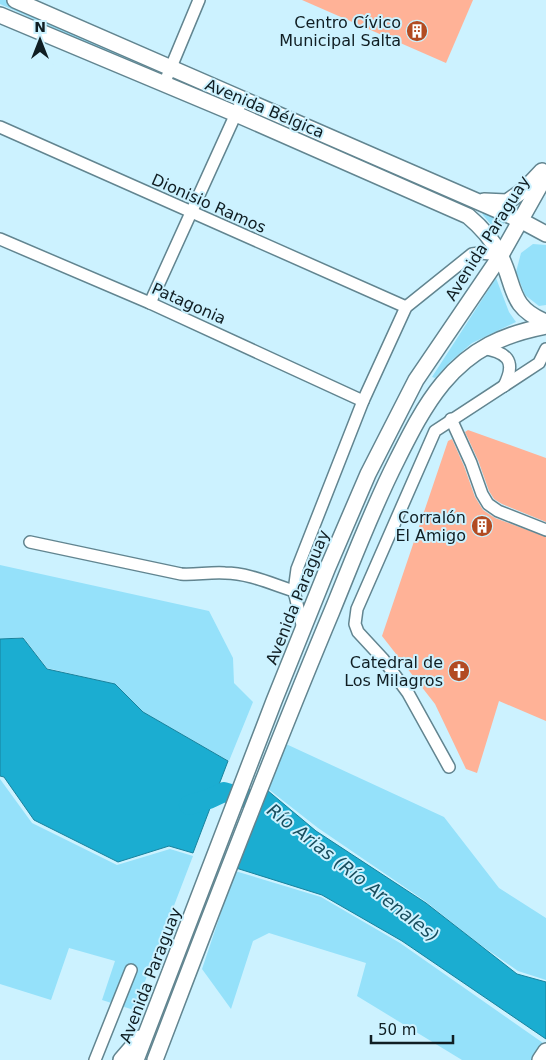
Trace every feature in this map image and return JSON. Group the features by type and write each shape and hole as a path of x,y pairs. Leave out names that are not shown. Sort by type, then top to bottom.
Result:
{"main road":[{"name":"Avenida Bélgica","path":"15,0 475,200 546,234"},
{"name":"Avenida Bélgica","path":"0,15 236,114 468,216 482,227 500,255 517,301 529,314 545,321"},
{"path":"475,200 507,202 525,189 546,166"},
{"name":"Avenida Paraguay","path":"136,1060 274,701 368,474 416,380 500,255 546,175"},
{"path":"155,1060 292,706 378,500 411,432 442,384 459,365 481,348 545,321"},
{"path":"121,1060 148,1030"},
{"path":"540,1060 546,1051"}],"street":[{"path":"164,84 199,0"},
{"path":"150,304 243,99"},
{"name":"Dionisio Ramos","path":"0,128 406,307"},
{"name":"Patagonia","path":"0,239 150,304 363,401"},
{"path":"303,629 294,591 297,568 363,401 406,307 472,254 500,255"},
{"path":"481,348 494,350 503,355 510,363 510,373 503,387"},
{"path":"449,767 408,693 383,659 358,632 355,624 357,609 435,431 539,363 546,349"},
{"path":"451,419 471,463 482,494 488,504 498,511 543,527"},
{"path":"30,542 181,574 226,573 243,575 294,591"},
{"path":"95,1060 131,970"}],"shaded area":[{"path":"0,0 6,0 152,65 153,69 148,70 0,4"},
{"path":"250,109 463,201 464,204 462,206 248,113"},
{"path":"481,210 506,220 498,233 483,215"},
{"path":"533,244 546,245 546,305 539,306 525,295 516,272 521,253"},
{"path":"496,278 509,312 516,322 472,343 435,378 432,377"},
{"path":"0,565 209,611 233,658 234,683 253,702 229,761 143,712 115,684 47,668 23,637 0,639"},
{"path":"286,744 444,817 499,888 546,918 546,980 518,971 475,941 425,901 318,828 267,788"},
{"path":"0,779 32,823 117,865 170,849 193,856 134,1010 102,1000 115,961 69,948 51,1000 0,984"},
{"path":"235,871 321,897 400,943 546,1045 546,1060 462,1060 357,996 366,963 269,933 253,941 231,1009 202,969"}],"water":[{"path":"23,638 47,669 115,684 143,712 228,761 193,853 169,846 118,862 34,820 4,777 0,776 0,639"},
{"path":"267,790 316,831 426,903 517,974 546,982 546,1039 402,941 322,895 236,868"}],"building":[{"name":"Centro Cívico Municipal Salta","path":"302,0 473,0 446,63"},
{"path":"468,430 546,458 546,522 494,499 465,432"},
{"name":"Corralón El Amigo","path":"452,439 475,497 483,510 495,518 546,537 546,721 499,701 477,773 466,769 435,704 382,636 448,441"}],"waterway":[{"name":"Río Arias (Río Arenales)","path":"189,805 224,792 265,804 272,809"}],"place":[{"name":"Centro Cívico Municipal Salta","path":"417,31"},
{"name":"Corralón El Amigo","path":"482,526"},
{"name":"Catedral de Los Milagros","path":"459,671"}]}
